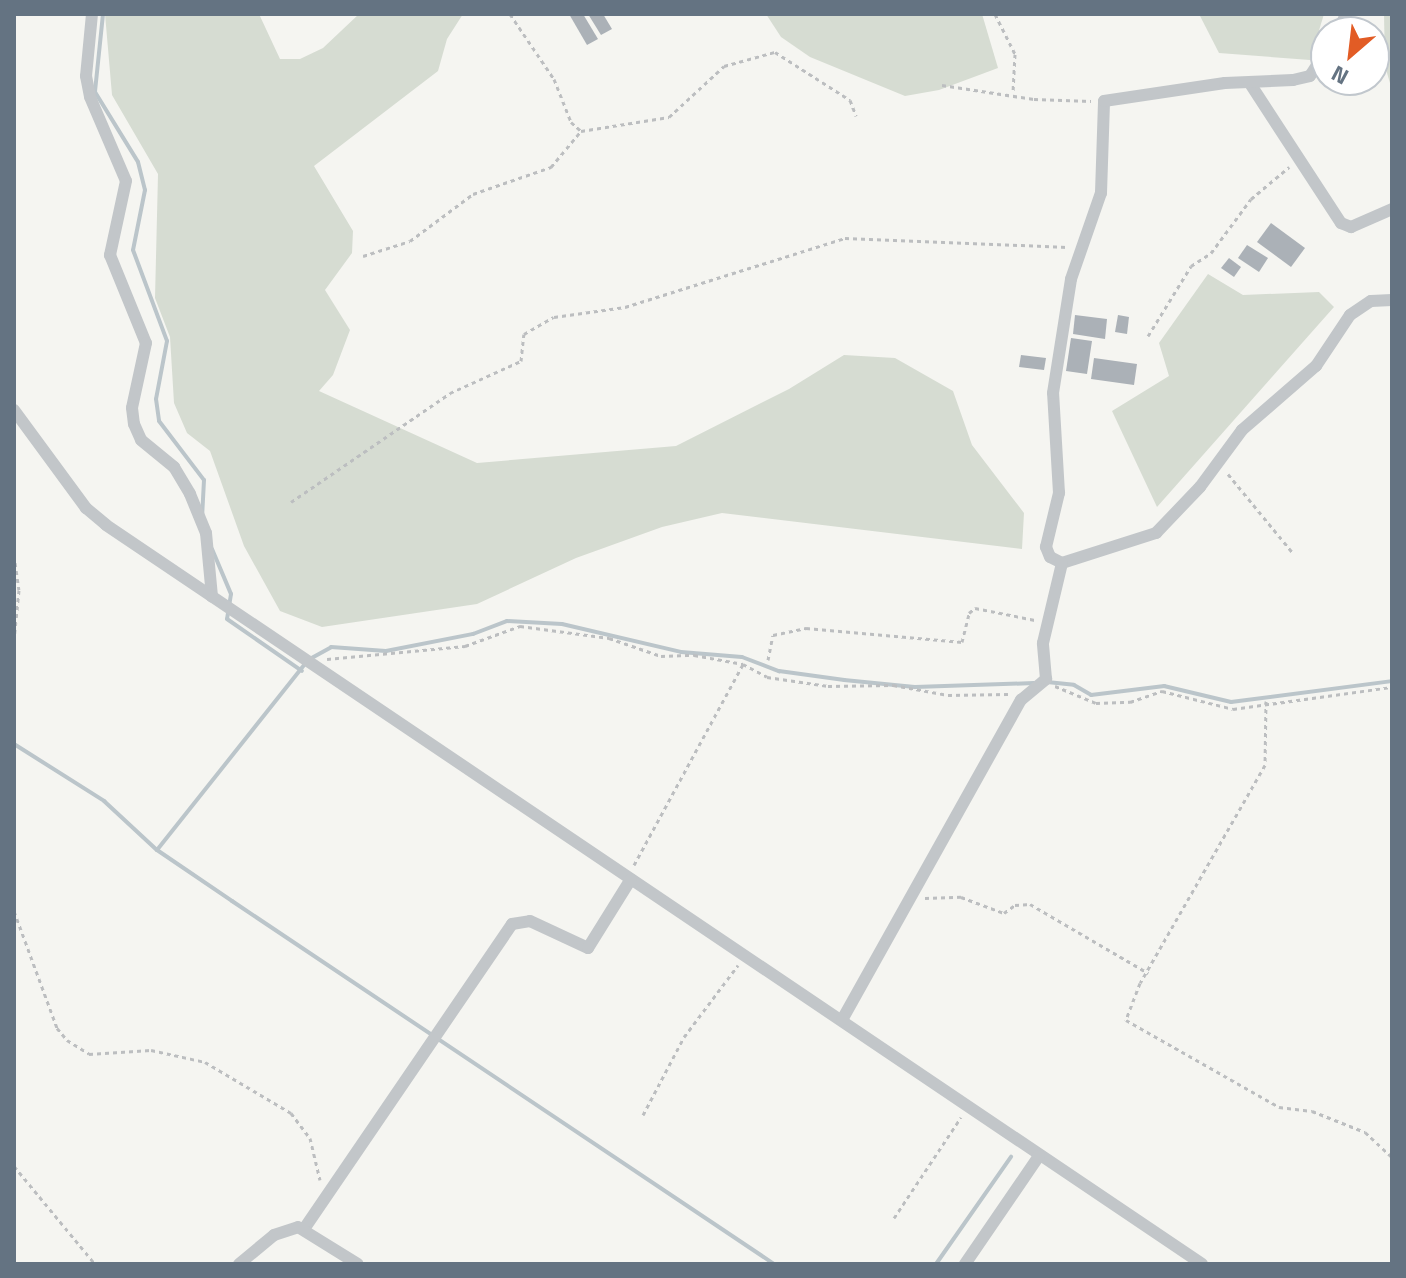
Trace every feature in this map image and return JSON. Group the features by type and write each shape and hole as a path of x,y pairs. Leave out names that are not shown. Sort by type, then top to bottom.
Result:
{"street":[{"path":"92,14 86,76 90,97 126,181 110,255 146,343 132,408 134,424 141,440 174,467 190,494 206,533 212,597"},
{"path":"1310,76 1251,85 1225,83 1103,103 1102,181 1068,293 1053,393 1059,493 1046,547 1050,557 1062,563 1156,533 1242,430 1316,366 1350,315 1371,301 1392,300"},
{"path":"1251,85 1347,227 1392,209"},
{"path":"14,410 92,514 1202,1264"},
{"path":"842,1020 1023,696 1045,684 1046,623 1062,563"},
{"path":"304,1229 512,924 530,921 588,948 631,879"},
{"path":"965,1264 1039,1156"},
{"path":"239,1264 279,1232 304,1229 358,1264"}],"path":[{"path":"510,14 554,79 571,122 581,131"},
{"path":"995,14 1015,54 1013,92"},
{"path":"363,256 410,241 473,194 551,167 581,131 669,117 724,66 775,52 850,100 856,116"},
{"path":"942,85 1013,92 1034,99 1103,103"},
{"path":"1148,336 1191,266 1211,253 1265,184 1299,160"},
{"path":"291,502 450,393 518,363 524,334 554,317 625,307 845,238 1083,247"},
{"path":"1218,462 1293,553"},
{"path":"14,555 19,590 14,640"},
{"path":"768,660 773,635 806,628 962,642 969,613 975,608 1046,623"},
{"path":"317,668 336,655 398,655 442,645 465,646 520,626 609,638 661,656 694,655 743,664 767,677 821,685 1023,696"},
{"path":"631,879 743,664"},
{"path":"1045,684 1071,689 1096,703 1130,702 1162,691 1233,709 1266,701 1288,703 1392,687"},
{"path":"1266,701 1265,765 1148,973 1126,1020 1279,1107 1312,1111 1365,1132 1392,1157"},
{"path":"913,892 927,899 961,897 1004,913 1015,905 1030,904 1148,973"},
{"path":"14,911 57,1028 67,1040 89,1054 151,1050 186,1055 281,1104 310,1138 323,1199"},
{"path":"643,1115 684,1037 745,956"},
{"path":"894,1218 967,1107"},
{"path":"14,1166 95,1264"}],"shaded area":[{"path":"105,14 259,14 280,59 300,59 323,48 359,14 463,14 447,39 438,71 314,166 353,231 352,253 325,290 350,330 333,375 319,391 477,463 676,446 789,389 844,355 895,358 953,391 972,445 1024,513 1022,549 722,513 662,527 576,558 477,604 322,627 280,611 244,546 210,451 187,433 174,403 170,337 155,298 158,174 112,95"},
{"path":"766,14 982,14 998,68 939,90 905,96 810,57 781,37"},
{"path":"1199,14 1324,14 1310,16 1310,60 1219,53"},
{"path":"1392,14 1392,90 1390,16 1384,16"},
{"path":"1208,274 1243,295 1319,292 1334,307 1157,507 1112,411 1169,376 1159,343"}],"building":[{"path":"569,14 583,14 598,39 587,45"},
{"path":"588,14 603,14 612,29 601,35"},
{"path":"1271,223 1305,248 1291,267 1257,242"},
{"path":"1247,245 1268,258 1259,272 1238,258"},
{"path":"1229,258 1241,267 1234,277 1221,268"},
{"path":"1075,315 1107,319 1105,339 1073,334"},
{"path":"1118,315 1129,317 1127,334 1115,332"},
{"path":"1071,338 1092,341 1087,374 1066,371"},
{"path":"1021,355 1046,358 1044,370 1019,367"},
{"path":"1094,358 1137,364 1134,385 1091,379"}],"waterway":[{"path":"103,14 95,92 138,162 145,190 133,250 167,341 156,399 159,421 204,480 202,514"},
{"path":"212,549 231,594 227,619 302,671"},
{"path":"157,850 308,660 331,647 386,651 473,634 507,621 562,624 681,652 742,657 779,671 844,680 915,687 1034,683"},
{"path":"1047,682 1074,685 1091,695 1164,686 1231,702 1392,681"},
{"path":"14,744 104,801 157,850 774,1264"},
{"path":"936,1264 1011,1157"}]}
